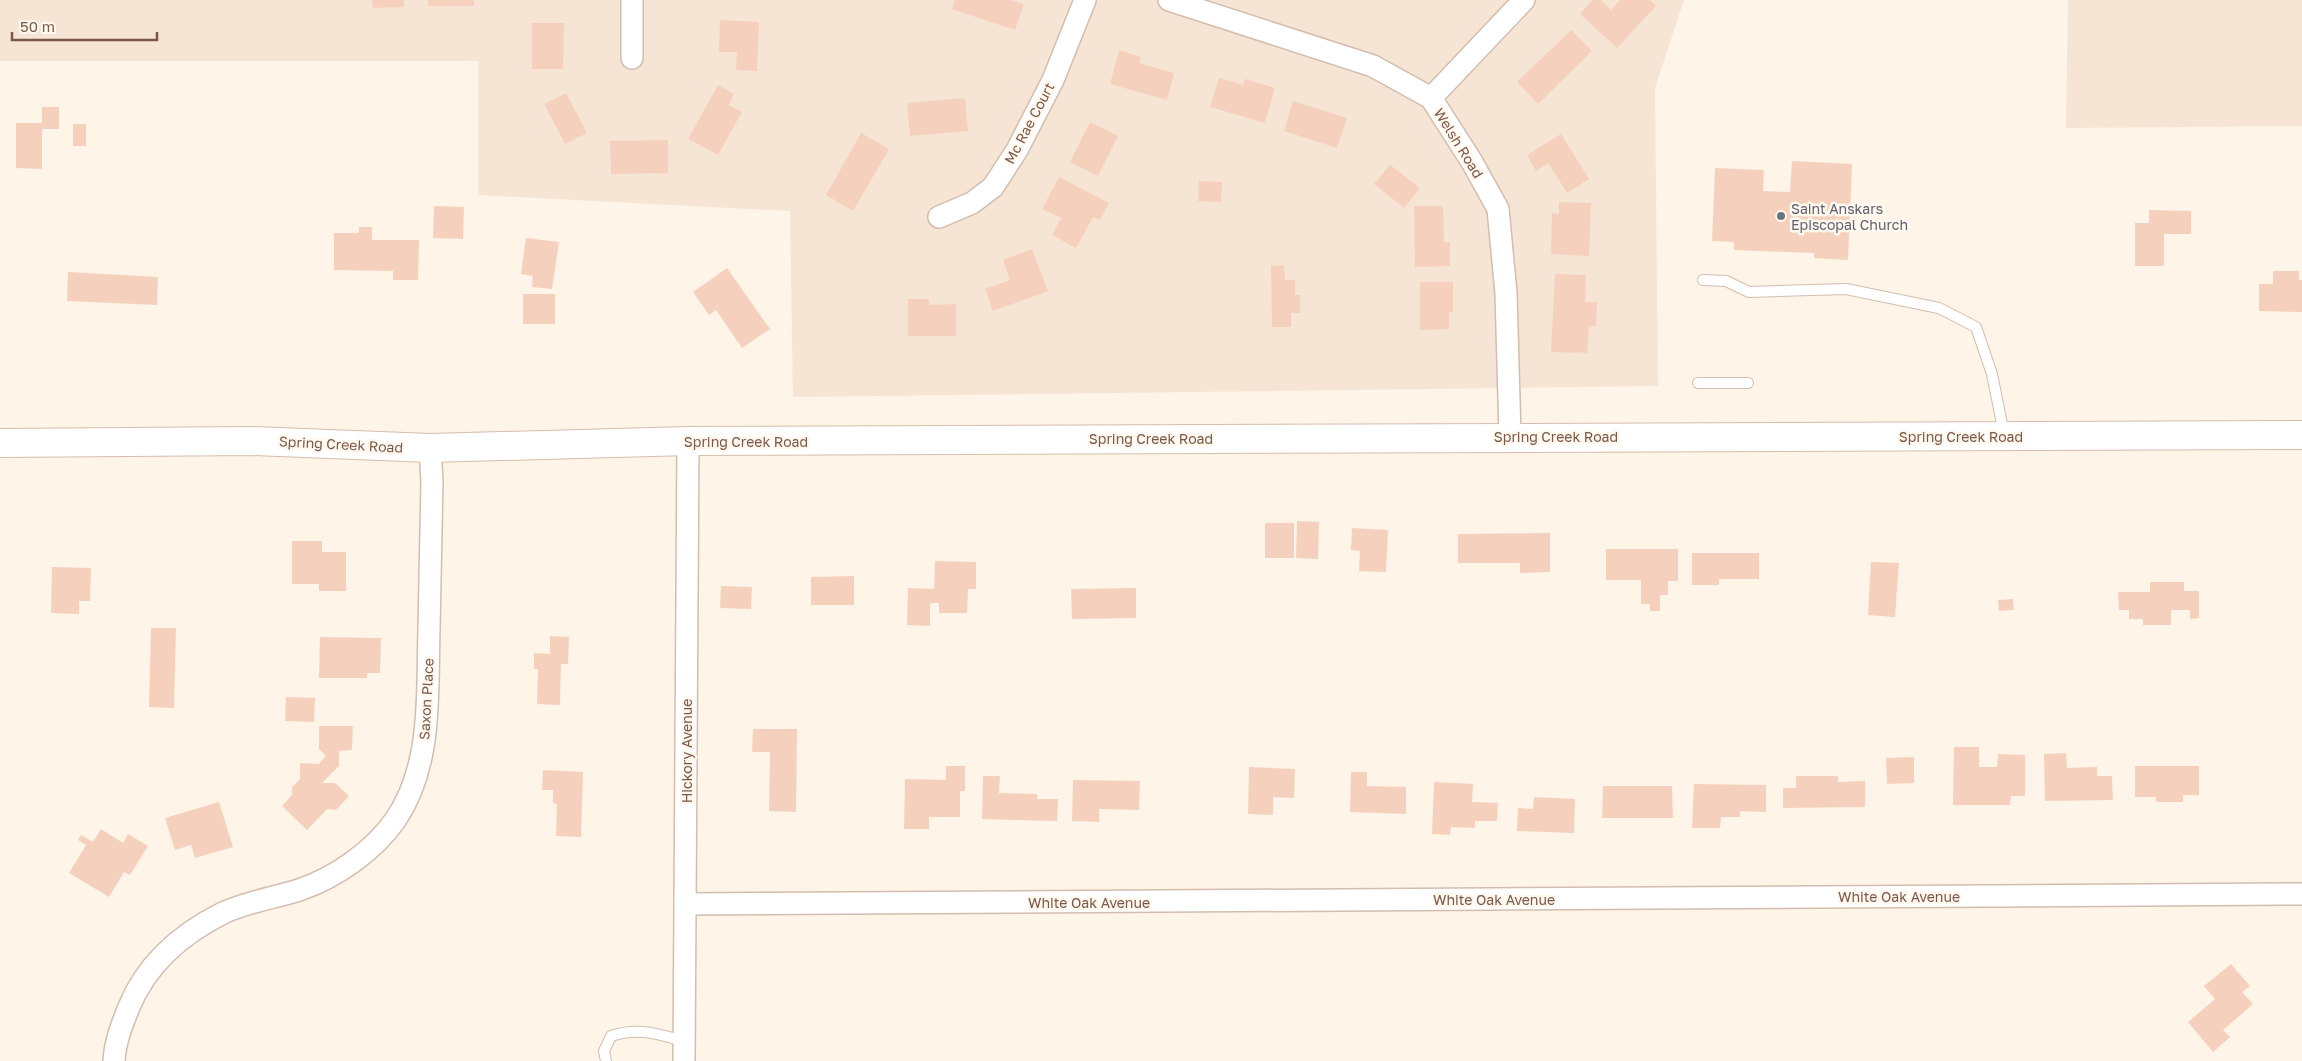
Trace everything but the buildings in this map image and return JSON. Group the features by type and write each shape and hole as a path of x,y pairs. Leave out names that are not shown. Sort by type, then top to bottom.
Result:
{"main road":[{"name":"Spring Creek Road","path":"0,444 252,441 430,448 688,441 1510,436 2302,435"}],"street":[{"path":"632,0 632,58"},
{"name":"Mc Rae Court","path":"940,217 972,204 993,187 1017,150 1053,80 1085,0"},
{"name":"Welsh Road","path":"1169,0 1373,66 1431,98 1472,162 1498,209 1506,293 1510,436"},
{"path":"1431,98 1524,0"},
{"name":"Hickory Avenue","path":"684,1051 688,441"},
{"name":"Saxon Place","path":"114,1061 123,1022 138,985 162,954 192,930 225,912 301,889 359,858 396,820 410,792 426,735 432,481 430,448"},
{"name":"White Oak Avenue","path":"685,904 2302,894"}],"lane":[{"path":"1703,280 1726,280 1749,292 1846,289 1939,308 1976,327 1992,374 2004,436"},
{"path":"1698,383 1748,383"},
{"path":"606,1061 604,1051 611,1036 627,1031 646,1032 684,1051"}],"shaded area":[{"path":"0,0 1684,0 1655,88 1658,386 793,397 790,211 478,195 478,61 0,61"},
{"path":"2068,0 2302,0 2302,126 2066,128"}],"place":[{"name":"Saint Anskars Episcopal Church","path":"1781,216"}]}
